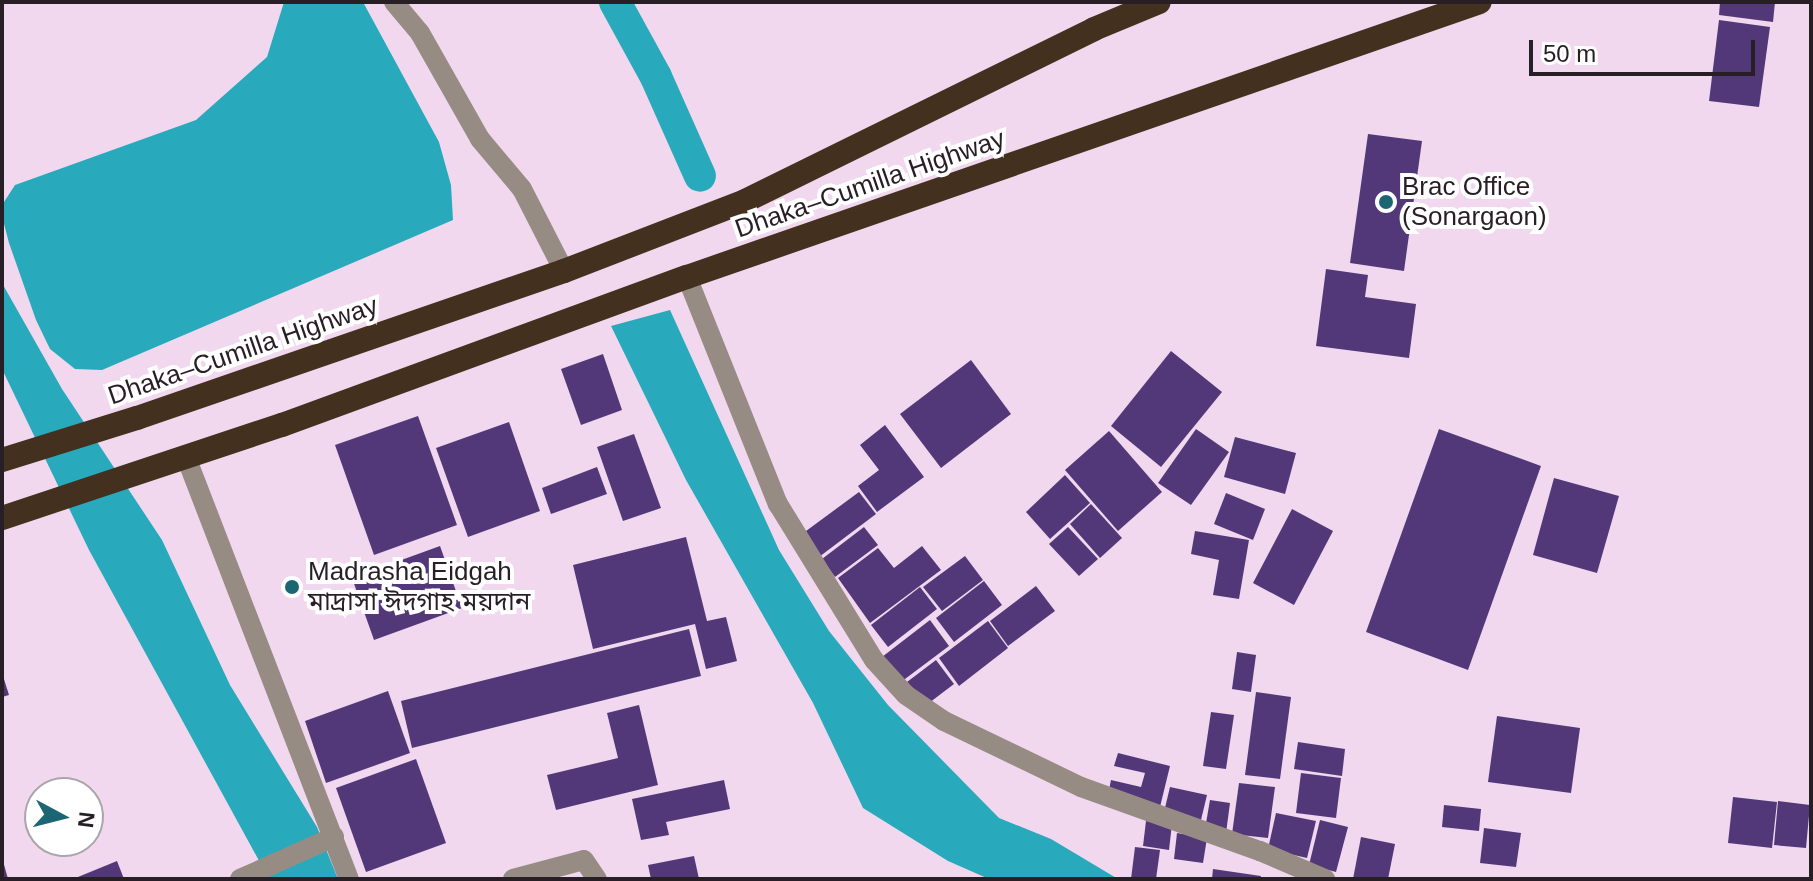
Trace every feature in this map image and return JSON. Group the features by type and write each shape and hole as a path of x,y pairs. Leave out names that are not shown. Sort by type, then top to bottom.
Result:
{"highway":[{"name":"Dhaka–Cumilla Highway","path":"6,458 137,418 564,271 745,201 1094,29 1159,2"},
{"name":"Dhaka–Cumilla Highway","path":"13,514 282,425 687,277 1480,2"}],"street":[{"path":"394,2 420,33 480,139 522,189 564,271"},
{"path":"687,277 778,504 874,660 906,695 944,721 1081,787 1260,851 1325,879"},
{"path":"186,457 349,879"},
{"path":"240,879 334,837"},
{"path":"513,879 584,860 597,879"}],"water":[{"path":"284,2 363,2 439,142 451,185 453,220 102,370 75,369 50,349 36,320 9,243 3,220 4,202 15,185 196,120 267,57"},
{"path":"2,283 62,389 162,540 230,685 317,827 338,879 269,879 89,550 2,369"},
{"path":"670,310 779,550 829,631 888,705 999,818 1051,839 1118,879 989,879 948,861 863,808 813,703 686,480 611,326"}],"building":[{"path":"1720,2 1775,2 1773,22 1719,15"},
{"path":"1719,20 1770,27 1759,107 1709,101"},
{"name":"Brac Office (Sonargaon)","path":"1368,134 1422,141 1404,271 1350,263"},
{"path":"1326,269 1368,275 1365,297 1416,304 1409,358 1316,346"},
{"path":"1171,351 1222,392 1161,467 1111,426"},
{"path":"603,354 622,410 581,425 561,369"},
{"path":"971,360 1011,414 941,468 900,414"},
{"path":"418,416 457,525 374,555 335,445"},
{"path":"509,422 540,511 468,537 436,448"},
{"path":"885,425 924,477 877,512 858,486 879,470 860,445"},
{"path":"1196,429 1229,452 1191,505 1158,483"},
{"path":"1439,429 1541,466 1468,670 1366,632"},
{"path":"1109,431 1162,492 1118,531 1065,470"},
{"path":"634,434 661,508 623,521 597,447"},
{"path":"1235,437 1296,453 1285,494 1224,477"},
{"path":"597,467 607,494 551,514 542,488"},
{"path":"1065,475 1090,503 1050,539 1026,512"},
{"path":"1554,478 1619,496 1597,573 1533,555"},
{"path":"859,492 876,514 819,557 802,534"},
{"path":"1226,493 1265,509 1253,540 1214,524"},
{"path":"1091,504 1122,538 1100,558 1070,524"},
{"path":"1292,509 1333,531 1294,605 1253,583"},
{"path":"864,527 878,545 835,577 822,559"},
{"path":"1068,527 1098,559 1079,576 1049,544"},
{"path":"1195,531 1249,540 1239,599 1213,595 1219,560 1191,554"},
{"path":"686,537 707,621 726,617 737,661 706,669 695,624 593,649 573,565"},
{"path":"440,546 462,608 374,640 352,578"},
{"path":"922,546 941,570 870,623 838,578 878,548 894,568"},
{"path":"965,556 983,580 942,611 923,587"},
{"path":"984,581 1002,605 954,642 936,618"},
{"path":"1036,586 1055,611 1008,646 990,621"},
{"path":"920,587 937,609 888,647 871,625"},
{"path":"930,620 949,646 901,682 882,657"},
{"path":"988,621 1008,648 959,686 939,658"},
{"path":"689,629 701,676 412,748 401,701"},
{"path":"1237,652 1256,655 1251,692 1232,689"},
{"path":"936,660 954,684 925,706 907,682"},
{"path":"2,673 9,695 2,697"},
{"path":"388,691 410,753 326,783 305,721"},
{"path":"1256,692 1291,697 1280,779 1245,775"},
{"path":"639,705 658,785 556,810 547,775 618,758 607,713"},
{"path":"1211,712 1234,715 1226,769 1203,766"},
{"path":"1497,716 1580,728 1571,793 1488,782"},
{"path":"1298,742 1345,749 1342,776 1294,769"},
{"path":"1118,753 1170,766 1160,807 1108,795 1111,780 1141,787 1145,773 1114,766"},
{"path":"416,759 446,843 366,872 336,788"},
{"path":"1301,773 1341,778 1336,818 1296,813"},
{"path":"724,780 730,809 666,822 669,835 641,840 632,799"},
{"path":"1239,783 1275,787 1268,838 1232,834"},
{"path":"1170,787 1207,795 1201,820 1164,812"},
{"path":"1733,797 1777,802 1772,848 1728,843"},
{"path":"1210,800 1230,803 1226,833 1205,829"},
{"path":"1778,801 1810,805 1806,848 1774,845"},
{"path":"1444,805 1481,809 1479,831 1442,827"},
{"path":"1276,813 1316,821 1307,858 1268,849"},
{"path":"1320,820 1348,827 1336,872 1309,865"},
{"path":"1146,821 1172,824 1169,850 1143,846"},
{"path":"1484,828 1521,833 1516,867 1480,863"},
{"path":"1177,833 1207,838 1203,863 1174,859"},
{"path":"1361,837 1395,844 1388,879 1353,879"},
{"path":"1135,847 1160,850 1156,879 1131,879"},
{"path":"694,856 699,879 651,879 648,865"},
{"path":"3,861 8,879 2,879"},
{"path":"117,861 124,879 73,879"},
{"path":"1213,869 1261,876 1260,879 1212,879"}],"waterway":[{"path":"615,2 656,77 700,176"}],"place":[{"name":"Brac Office (Sonargaon)","path":"1386,202"},
{"name":"Madrasha Eidgah মাদ্রাসা ঈদগাহ ময়দান","path":"292,587"}]}
